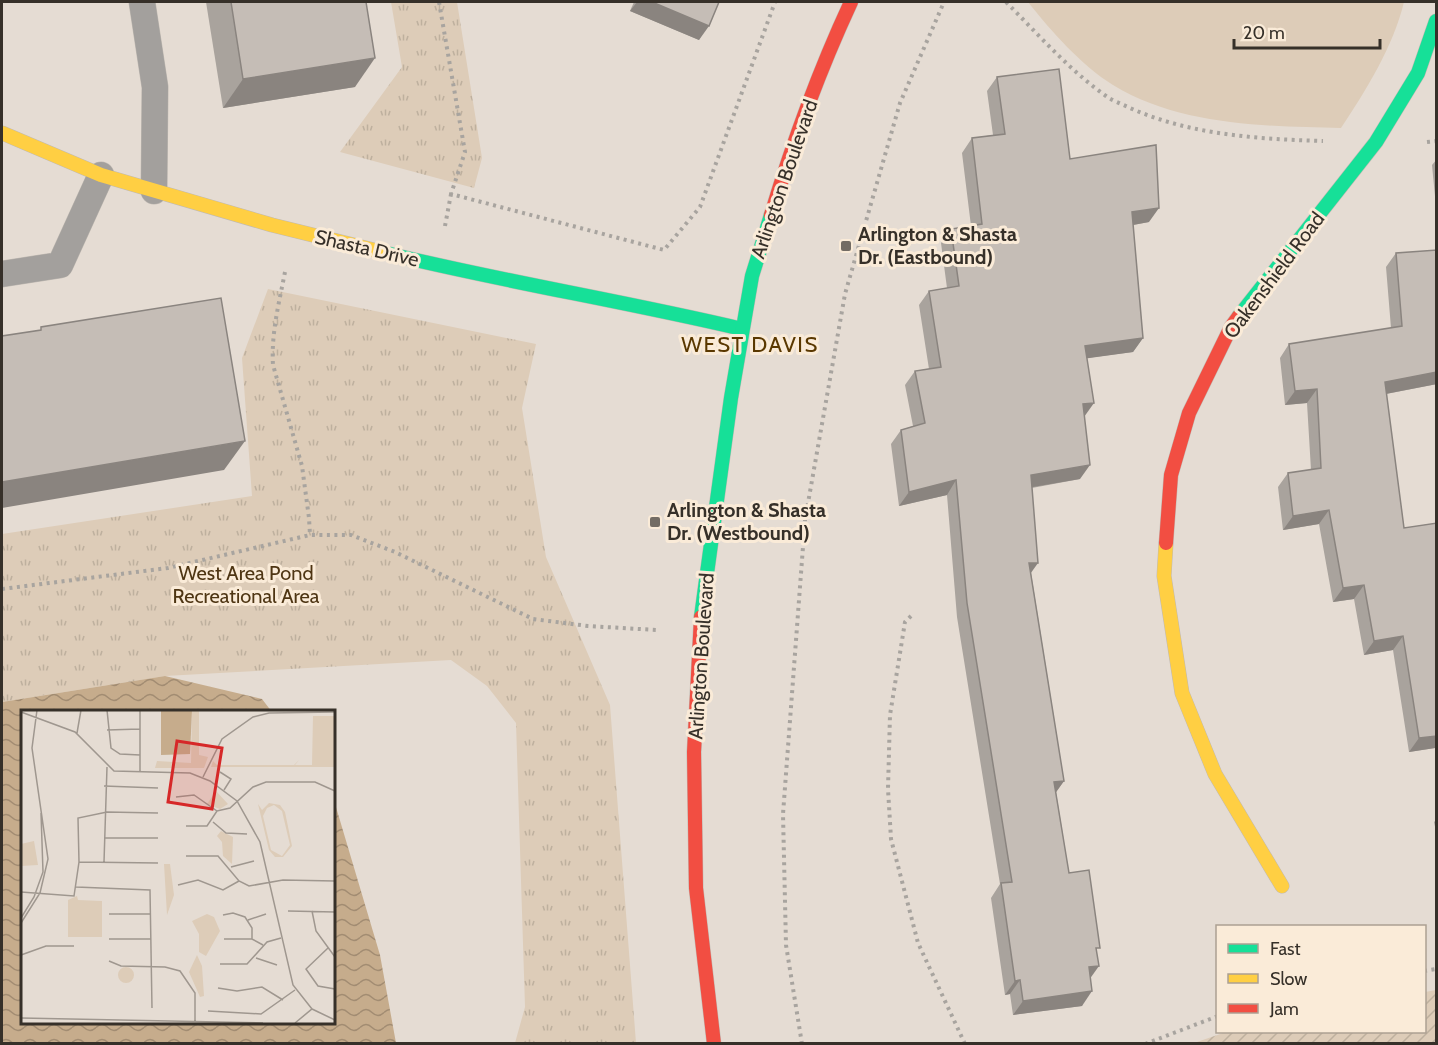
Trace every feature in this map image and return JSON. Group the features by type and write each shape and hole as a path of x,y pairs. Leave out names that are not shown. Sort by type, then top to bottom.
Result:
{"street":[{"name":"Arlington Boulevard","path":"714,1044 696,888 694,752 699,630 742,329 752,276 791,148 833,41 851,2"},
{"name":"Oakenshield Road","path":"1282,886 1215,774 1182,693 1164,576 1171,475 1189,413 1231,327 1376,142 1418,73 1437,21"},
{"name":"Shasta Drive","path":"2,134 101,175 293,231 439,266 658,309 742,329"}],"lane":[{"path":"142,2 155,87 154,191"},
{"path":"2,274 60,265 101,175"}],"path":[{"path":"439,2 465,152 451,194 664,250 700,207 775,2"},
{"path":"801,1044 786,945 783,814 805,520 845,294 900,103 944,2"},
{"path":"1006,2 1069,67 1108,97 1153,118 1203,131 1264,139 1437,141"},
{"path":"293,231 272,348 276,380 302,466 310,535"},
{"path":"2,589 168,568 310,535 351,535 370,541 533,619 635,629 699,630"},
{"path":"911,616 905,622 890,715 888,789 891,839 918,943 965,1044"},
{"path":"1144,1044 1216,1017"}],"green space":[{"path":"391,2 457,2 482,158 474,188 340,152 402,67"},
{"path":"1028,2 1404,2 1386,51 1341,128 1224,121 1166,109 1139,99 1113,85 1089,68"},
{"name":"West Area Pond Recreational Area","path":"268,289 536,344 522,408 546,557 610,705 636,1043 515,1043 525,1007 516,723 487,686 451,660 165,676 2,702 2,534 252,496 242,358"},
{"path":"1436,990 1436,1043 1194,1043 1223,1033 1426,1033 1426,992"}],"water":[{"path":"165,676 262,699 270,710 21,710 21,1024 334,1024 334,800 380,955 396,1043 2,1043 2,702"}],"building":[{"path":"231,2 366,2 375,58 243,79"},
{"path":"652,2 719,2 709,26"},
{"path":"1059,69 1070,159 1156,145 1159,208 1132,212 1143,338 1085,346 1094,403 1083,404 1090,465 1031,475 1038,563 1029,563 1064,781 1054,782 1069,873 1089,870 1100,948 1096,948 1099,966 1089,967 1092,991 1023,1001 1020,980 1015,981 1001,883 1012,882 967,603 956,480 909,492 901,430 925,423 915,371 941,367 929,291 959,286 951,229 982,224 972,138 1005,134 997,77"},
{"path":"1437,250 1437,372 1385,382 1404,528 1437,523 1437,736 1419,738 1403,636 1374,641 1364,585 1343,588 1329,510 1293,516 1288,473 1321,468 1317,389 1295,391 1289,344 1402,326 1396,253"},
{"path":"221,298 245,441 2,482 2,336 41,330 41,327"}],"traffic: fast":[{"path":"1239,316 1376,142 1418,73 1436,21"},
{"path":"701,617 731,398 752,276 771,215"},
{"path":"386,253 742,329"}],"traffic: slow":[{"path":"2,133 101,175 272,225 386,253"},
{"path":"1166,543 1164,576 1182,693 1215,774 1282,886"}],"traffic: jam":[{"path":"771,215 807,107 851,2"},
{"path":"1166,543 1171,475 1189,413 1231,327 1239,316"},
{"path":"701,617 694,752 696,888 714,1044"}],"place":[{"name":"Arlington & Shasta Dr. (Eastbound)","path":"846,246"},
{"name":"Arlington & Shasta Dr. (Westbound)","path":"655,522"}],"district":[{"name":"WEST DAVIS","path":"750,344"}]}
